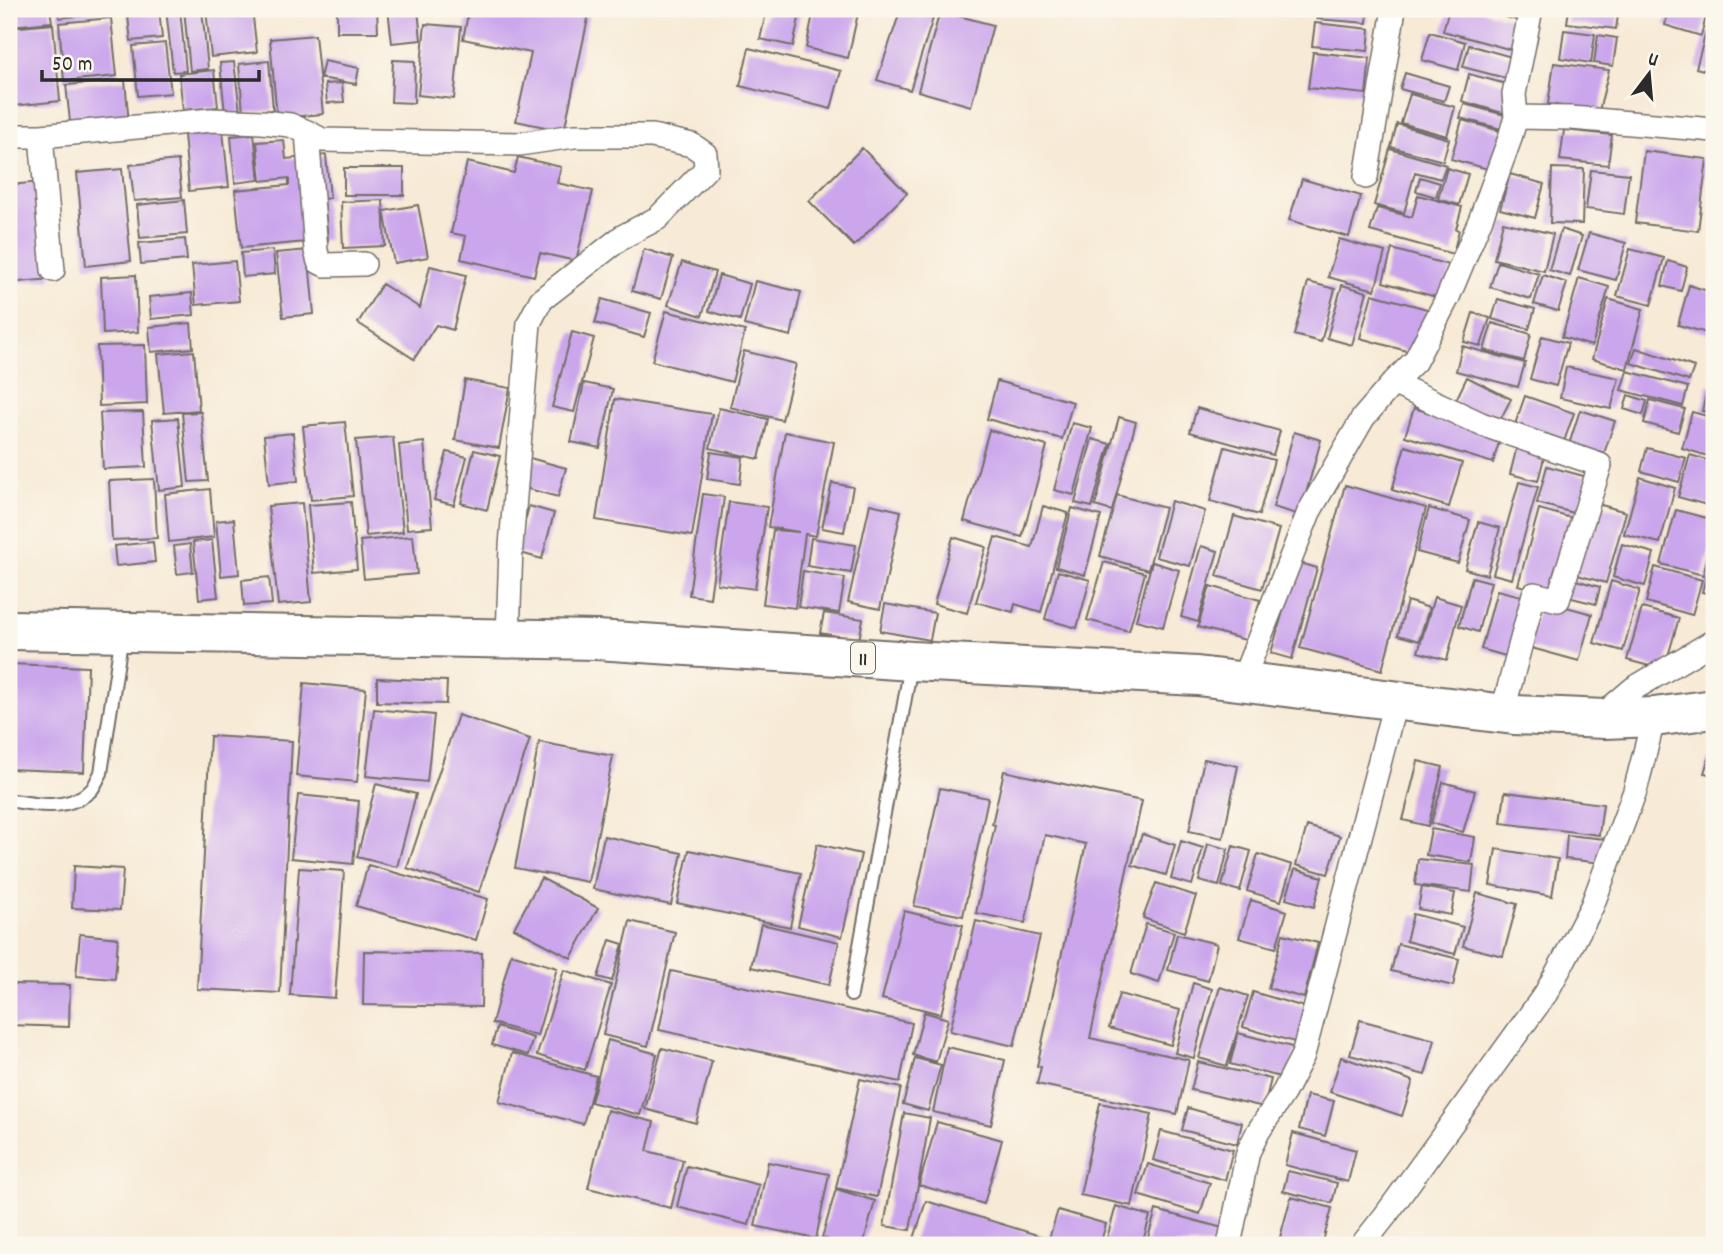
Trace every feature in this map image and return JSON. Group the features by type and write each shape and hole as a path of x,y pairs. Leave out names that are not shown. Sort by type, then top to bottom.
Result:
{"highway":[{"name":"11","path":"9,629 597,640 1197,676 1502,714 1605,719 1654,717 1714,709"}],"street":[{"path":"1366,177 1394,9"},
{"path":"1242,682 1310,512 1363,418 1415,361 1448,297 1481,218 1516,117 1514,94 1531,9"},
{"path":"1516,117 1571,118 1714,130"},
{"path":"9,136 41,136 211,120 262,121 290,125 322,140 519,144 574,136 652,136 692,145 705,154 706,169 658,218 622,237 541,300 529,323 511,547 508,638"},
{"path":"307,132 319,262 325,265 364,264"},
{"path":"41,136 53,270"},
{"path":"1393,383 1481,424 1600,465 1558,600 1534,594 1502,714"},
{"path":"1605,719 1613,706 1633,689 1714,641"},
{"path":"1229,1245 1248,1152 1303,1055 1396,699"},
{"path":"1362,1245 1546,993 1592,906 1635,791 1654,717"}],"lane":[{"path":"9,800 40,806 69,803 92,791 101,773 123,630"},
{"path":"851,995 912,661"}],"building":[{"path":"9,9 50,9 52,22 9,26"},
{"path":"58,9 104,9 104,13 59,18"},
{"path":"127,9 159,9 162,38 131,41"},
{"path":"166,9 180,9 186,71 173,72"},
{"path":"184,9 202,9 208,69 190,71"},
{"path":"206,9 252,9 257,52 211,57"},
{"path":"337,9 377,9 378,32 337,32"},
{"path":"388,9 418,9 421,40 392,43"},
{"path":"469,9 590,9 564,131 516,121 531,53 463,39"},
{"path":"767,9 801,9 793,46 760,39"},
{"path":"814,9 859,9 848,58 806,48"},
{"path":"901,9 936,9 910,90 877,80"},
{"path":"1318,9 1368,9 1367,23 1317,19"},
{"path":"1449,9 1477,9 1520,21 1512,50 1443,31"},
{"path":"1569,9 1619,9 1616,29 1567,23"},
{"path":"1669,9 1708,9 1701,36 1665,25"},
{"path":"940,11 993,25 971,106 918,91"},
{"path":"111,18 117,76 64,81 59,23"},
{"path":"1315,23 1370,29 1368,51 1312,46"},
{"path":"53,24 60,101 13,106 9,28"},
{"path":"425,24 461,27 454,99 418,95"},
{"path":"1564,30 1595,34 1591,63 1560,58"},
{"path":"1430,32 1465,42 1458,70 1422,60"},
{"path":"1706,32 1714,34 1714,73 1696,68"},
{"path":"315,35 323,114 277,118 270,39"},
{"path":"1598,35 1617,38 1613,66 1594,63"},
{"path":"165,43 171,93 138,96 133,46"},
{"path":"1469,45 1515,58 1509,79 1463,67"},
{"path":"749,48 841,71 831,109 740,86"},
{"path":"1313,52 1370,58 1366,94 1308,88"},
{"path":"393,60 415,61 414,103 391,102"},
{"path":"269,61 273,110 243,113 239,64"},
{"path":"324,61 359,68 356,84 320,78"},
{"path":"234,62 240,112 225,114 220,63"},
{"path":"1554,63 1609,70 1599,111 1548,104"},
{"path":"214,70 218,107 183,110 179,74"},
{"path":"1405,73 1449,86 1444,101 1400,89"},
{"path":"1469,74 1514,86 1506,114 1462,101"},
{"path":"125,80 129,124 71,130 66,85"},
{"path":"342,83 344,102 327,103 325,84"},
{"path":"1410,94 1455,107 1447,136 1401,123"},
{"path":"1464,104 1505,115 1501,129 1460,118"},
{"path":"1462,120 1504,132 1492,170 1451,159"},
{"path":"1397,124 1449,139 1443,161 1391,147"},
{"path":"1564,130 1612,135 1608,165 1560,160"},
{"path":"223,131 229,187 189,191 184,134"},
{"path":"254,134 259,180 235,183 231,136"},
{"path":"284,140 286,159 326,155 330,198 324,199 328,240 241,248 235,190 289,185 289,178 261,181 257,142"},
{"path":"862,148 907,193 854,246 809,201"},
{"path":"1390,149 1446,165 1441,179 1415,172 1404,213 1374,205"},
{"path":"1644,151 1707,159 1698,231 1635,223"},
{"path":"518,157 561,167 557,183 593,191 576,261 540,253 534,276 461,259 466,236 451,233 467,162 514,173"},
{"path":"178,160 182,197 134,201 130,165"},
{"path":"344,168 404,168 404,195 344,195"},
{"path":"1447,168 1468,174 1459,205 1438,199"},
{"path":"1552,168 1584,169 1582,224 1550,223"},
{"path":"122,169 131,261 86,266 77,173"},
{"path":"1591,170 1629,174 1624,214 1586,209"},
{"path":"1510,174 1544,184 1535,218 1500,209"},
{"path":"1420,177 1440,183 1436,197 1416,191"},
{"path":"1302,179 1361,196 1349,237 1289,220"},
{"path":"42,182 51,279 9,283 9,185"},
{"path":"1418,195 1462,207 1453,254 1370,231 1377,208 1412,217"},
{"path":"184,200 187,234 140,238 137,205"},
{"path":"383,200 385,246 343,248 341,202"},
{"path":"418,205 428,257 394,263 384,211"},
{"path":"1503,222 1553,234 1544,271 1494,259"},
{"path":"1561,229 1582,236 1570,276 1549,270"},
{"path":"1589,233 1626,243 1616,280 1578,270"},
{"path":"185,239 187,260 141,264 139,243"},
{"path":"1339,239 1385,252 1375,290 1328,277"},
{"path":"644,249 673,258 661,299 632,291"},
{"path":"1392,249 1452,266 1443,299 1383,282"},
{"path":"1630,249 1664,258 1651,305 1617,296"},
{"path":"273,250 275,274 243,277 241,253"},
{"path":"308,250 314,314 283,317 276,253"},
{"path":"235,261 239,301 196,305 192,265"},
{"path":"1668,261 1687,267 1681,291 1662,286"},
{"path":"682,262 715,272 702,316 668,305"},
{"path":"1498,262 1539,274 1531,299 1490,287"},
{"path":"430,266 466,275 453,330 436,325 414,359 358,323 382,284 420,308"},
{"path":"136,275 138,332 103,334 101,277"},
{"path":"719,275 750,284 740,320 709,311"},
{"path":"1543,275 1567,283 1558,311 1534,304"},
{"path":"1579,278 1609,287 1592,346 1562,337"},
{"path":"755,281 801,292 791,336 744,325"},
{"path":"1308,282 1335,289 1321,342 1294,335"},
{"path":"1342,285 1367,292 1352,345 1327,338"},
{"path":"1689,285 1714,293 1714,335 1678,325"},
{"path":"192,293 194,315 151,319 149,297"},
{"path":"1372,294 1427,309 1414,353 1360,338"},
{"path":"602,299 651,313 644,337 595,323"},
{"path":"1498,299 1535,309 1529,329 1492,319"},
{"path":"1608,299 1643,309 1627,369 1592,359"},
{"path":"666,311 745,331 732,382 652,361"},
{"path":"1473,313 1490,318 1481,346 1464,342"},
{"path":"191,323 193,348 151,352 149,327"},
{"path":"1492,323 1531,334 1524,361 1484,350"},
{"path":"572,332 594,338 574,412 552,407"},
{"path":"1542,336 1568,343 1556,386 1530,379"},
{"path":"145,345 147,404 99,406 97,346"},
{"path":"1462,346 1525,363 1518,387 1456,371"},
{"path":"1636,348 1694,367 1689,381 1631,363"},
{"path":"194,351 199,410 164,413 158,354"},
{"path":"744,351 796,364 782,420 730,407"},
{"path":"1566,367 1619,378 1611,409 1560,398"},
{"path":"1627,371 1688,387 1683,406 1621,390"},
{"path":"1467,377 1511,399 1497,426 1454,404"},
{"path":"465,380 510,388 499,448 455,440"},
{"path":"997,381 1073,402 1062,439 987,419"},
{"path":"584,383 613,389 600,448 571,442"},
{"path":"1708,385 1714,387 1714,414 1702,411"},
{"path":"1628,395 1647,401 1643,415 1624,409"},
{"path":"1525,396 1574,413 1561,450 1512,433"},
{"path":"615,399 712,414 692,536 596,520"},
{"path":"1650,400 1685,409 1678,432 1644,423"},
{"path":"719,408 768,419 759,459 710,448"},
{"path":"1197,408 1280,431 1273,455 1190,432"},
{"path":"1414,408 1501,435 1493,463 1405,436"},
{"path":"1580,410 1615,421 1600,465 1566,454"},
{"path":"143,412 146,467 103,469 100,413"},
{"path":"201,412 208,481 189,482 182,413"},
{"path":"1692,412 1714,418 1714,458 1682,448"},
{"path":"1119,417 1136,422 1112,511 1095,506"},
{"path":"178,418 185,487 159,490 152,420"},
{"path":"345,422 353,496 311,500 303,426"},
{"path":"1072,423 1092,428 1074,495 1054,490"},
{"path":"989,430 1047,446 1022,537 964,521"},
{"path":"785,432 834,442 816,536 805,534 795,608 763,604 773,530 799,532 768,527"},
{"path":"1294,432 1321,440 1300,515 1273,507"},
{"path":"293,433 298,481 269,484 264,436"},
{"path":"393,437 403,532 366,536 356,440"},
{"path":"1092,439 1110,444 1092,507 1075,503"},
{"path":"424,442 432,527 407,529 399,445"},
{"path":"1518,443 1546,450 1538,481 1510,474"},
{"path":"1405,446 1462,463 1449,507 1392,490"},
{"path":"1225,447 1274,460 1259,515 1210,501"},
{"path":"1647,448 1686,458 1679,482 1641,471"},
{"path":"474,450 500,456 487,510 461,503"},
{"path":"447,452 467,457 454,505 434,500"},
{"path":"711,452 743,457 740,484 707,479"},
{"path":"1690,455 1714,462 1714,507 1678,497"},
{"path":"526,457 566,468 558,497 518,486"},
{"path":"1547,466 1587,477 1577,514 1537,503"},
{"path":"1640,477 1675,488 1660,543 1624,534"},
{"path":"154,479 157,538 112,540 109,481"},
{"path":"1519,482 1538,487 1512,579 1493,574"},
{"path":"832,483 853,487 844,532 822,528"},
{"path":"1345,485 1426,508 1382,670 1300,648"},
{"path":"210,489 214,537 169,542 165,494"},
{"path":"703,494 724,497 710,598 689,595"},
{"path":"1117,495 1165,508 1148,570 1100,556"},
{"path":"1171,501 1205,511 1190,566 1156,557"},
{"path":"1587,501 1626,512 1606,583 1567,572"},
{"path":"351,502 357,569 314,573 308,505"},
{"path":"729,502 767,507 755,589 717,584"},
{"path":"302,503 311,602 278,605 268,506"},
{"path":"870,504 901,511 880,609 848,602"},
{"path":"529,506 554,513 542,559 517,552"},
{"path":"1043,506 1068,513 1041,612 1015,604 1013,612 976,602 995,537 1032,547"},
{"path":"1072,508 1101,516 1085,575 1056,567"},
{"path":"1429,508 1470,520 1458,563 1417,552"},
{"path":"1539,509 1575,519 1553,595 1518,585"},
{"path":"1676,510 1714,520 1714,533 1703,575 1661,564"},
{"path":"1234,516 1279,529 1262,589 1217,576"},
{"path":"234,519 239,574 221,576 216,521"},
{"path":"1478,522 1500,528 1487,575 1465,569"},
{"path":"413,536 417,574 364,579 360,541"},
{"path":"953,537 986,547 967,613 934,604"},
{"path":"811,538 856,545 851,573 807,566"},
{"path":"212,540 218,597 199,599 193,542"},
{"path":"153,542 155,562 116,566 114,546"},
{"path":"190,544 193,572 177,574 174,546"},
{"path":"1622,544 1654,553 1645,586 1613,577"},
{"path":"1201,546 1218,551 1198,622 1181,617"},
{"path":"1711,559 1714,560 1714,595 1702,592"},
{"path":"1104,562 1145,573 1129,631 1087,620"},
{"path":"1152,562 1179,570 1163,627 1136,620"},
{"path":"1297,562 1317,568 1292,659 1271,653"},
{"path":"1655,567 1702,580 1692,615 1646,602"},
{"path":"803,571 845,578 839,613 798,607"},
{"path":"1058,571 1090,580 1077,628 1045,619"},
{"path":"269,577 272,604 244,606 242,580"},
{"path":"1472,577 1491,582 1478,632 1459,626"},
{"path":"1569,578 1600,587 1596,604 1564,596"},
{"path":"1611,581 1640,590 1623,651 1594,643"},
{"path":"1210,586 1260,600 1249,641 1198,627"},
{"path":"1497,590 1533,599 1516,659 1481,649"},
{"path":"1434,597 1461,605 1447,660 1418,652"},
{"path":"1541,600 1592,614 1579,661 1528,647"},
{"path":"1407,601 1429,608 1419,641 1398,635"},
{"path":"885,604 935,613 930,640 880,631"},
{"path":"1642,608 1679,618 1664,670 1627,660"},
{"path":"824,613 863,619 859,640 820,633"},
{"path":"9,664 88,667 84,772 9,769"},
{"path":"377,678 447,681 446,704 377,702"},
{"path":"304,683 366,689 357,782 296,776"},
{"path":"374,709 434,715 427,782 366,776"},
{"path":"458,715 530,739 479,892 407,868"},
{"path":"210,736 292,741 280,993 197,989"},
{"path":"1714,741 1714,775 1704,773"},
{"path":"539,742 613,756 588,882 515,868"},
{"path":"1204,759 1238,766 1223,838 1189,831"},
{"path":"1418,761 1443,767 1428,826 1403,820"},
{"path":"1004,771 1142,801 1090,1038 1189,1060 1177,1114 1037,1084 1041,1067 1037,1066 1086,844 1045,835 1025,923 976,913"},
{"path":"1443,782 1475,791 1463,832 1431,823"},
{"path":"376,784 416,794 397,867 357,857"},
{"path":"940,788 988,798 963,916 914,906"},
{"path":"1505,792 1603,804 1599,835 1501,823"},
{"path":"298,795 359,801 353,864 291,858"},
{"path":"1307,826 1340,836 1328,874 1296,865"},
{"path":"1431,829 1475,837 1471,862 1426,855"},
{"path":"1142,834 1175,845 1166,875 1132,865"},
{"path":"1567,835 1605,839 1603,863 1565,859"},
{"path":"604,836 682,853 671,905 593,889"},
{"path":"1181,841 1203,848 1192,885 1171,879"},
{"path":"817,844 861,854 842,937 798,926"},
{"path":"1208,844 1228,849 1219,886 1199,881"},
{"path":"1233,846 1251,851 1240,891 1222,886"},
{"path":"1496,849 1558,859 1552,896 1490,885"},
{"path":"689,850 801,873 790,927 677,903"},
{"path":"1258,854 1292,865 1281,901 1247,891"},
{"path":"1418,859 1474,865 1471,892 1415,885"},
{"path":"368,865 488,899 476,940 356,906"},
{"path":"74,866 123,869 120,910 72,908"},
{"path":"299,868 344,871 335,998 290,995"},
{"path":"1295,869 1322,877 1314,907 1286,899"},
{"path":"541,878 598,908 571,958 514,928"},
{"path":"1156,883 1196,896 1184,932 1143,918"},
{"path":"1422,887 1455,893 1451,915 1418,909"},
{"path":"1477,893 1517,904 1503,956 1463,946"},
{"path":"1251,900 1287,911 1276,948 1239,938"},
{"path":"904,911 963,925 941,1014 882,999"},
{"path":"1413,914 1463,927 1455,954 1406,941"},
{"path":"630,921 675,932 648,1046 603,1035"},
{"path":"976,921 1040,936 1014,1046 950,1031"},
{"path":"761,924 839,942 829,985 751,967"},
{"path":"1146,924 1174,932 1159,983 1131,974"},
{"path":"80,934 118,938 115,979 76,976"},
{"path":"1177,934 1217,944 1208,981 1168,970"},
{"path":"1283,934 1318,943 1304,998 1268,988"},
{"path":"610,940 623,944 612,981 598,977"},
{"path":"1398,944 1459,959 1453,986 1391,971"},
{"path":"364,951 482,953 481,1007 363,1005"},
{"path":"511,954 557,968 537,1036 492,1023"},
{"path":"564,970 611,985 585,1070 537,1055"},
{"path":"671,971 912,1023 900,1082 659,1030"},
{"path":"1193,983 1212,989 1194,1058 1175,1053"},
{"path":"9,984 70,985 69,1027 9,1025"},
{"path":"1220,987 1248,996 1227,1066 1199,1058"},
{"path":"1253,992 1311,1009 1301,1044 1243,1027"},
{"path":"1119,994 1180,1010 1171,1045 1109,1028"},
{"path":"924,1012 948,1019 936,1062 913,1055"},
{"path":"1360,1020 1435,1040 1425,1075 1350,1055"},
{"path":"497,1027 533,1038 528,1055 492,1045"},
{"path":"1238,1033 1296,1048 1288,1079 1230,1064"},
{"path":"608,1040 657,1054 640,1115 591,1102"},
{"path":"947,1047 1005,1060 991,1125 933,1112"},
{"path":"662,1048 712,1061 696,1123 645,1109"},
{"path":"512,1053 596,1076 583,1124 499,1102"},
{"path":"1341,1057 1413,1081 1402,1116 1330,1092"},
{"path":"915,1058 941,1065 928,1111 903,1104"},
{"path":"1198,1062 1271,1079 1264,1107 1191,1090"},
{"path":"860,1079 901,1088 877,1197 836,1188"},
{"path":"1307,1095 1334,1101 1325,1136 1299,1129"},
{"path":"1100,1103 1152,1114 1132,1206 1080,1195"},
{"path":"1188,1108 1242,1123 1237,1144 1182,1130"},
{"path":"607,1110 654,1122 647,1151 683,1160 671,1208 588,1188"},
{"path":"904,1113 930,1118 910,1230 884,1226"},
{"path":"937,1122 1002,1140 984,1204 919,1185"},
{"path":"1161,1131 1233,1150 1225,1180 1153,1160"},
{"path":"1293,1133 1356,1150 1348,1182 1285,1165"},
{"path":"768,1162 829,1174 816,1239 755,1226"},
{"path":"1148,1164 1210,1183 1200,1214 1138,1195"},
{"path":"687,1166 759,1185 749,1225 677,1207"},
{"path":"1288,1171 1337,1183 1332,1203 1283,1191"},
{"path":"836,1189 875,1201 863,1245 848,1245 822,1238"},
{"path":"1291,1197 1332,1208 1322,1245 1278,1245"},
{"path":"926,1201 1047,1238 1045,1245 912,1245"},
{"path":"1116,1206 1150,1216 1142,1245 1105,1245"},
{"path":"1058,1210 1106,1224 1100,1245 1047,1245"},
{"path":"1156,1210 1230,1230 1225,1245 1146,1245"}]}
